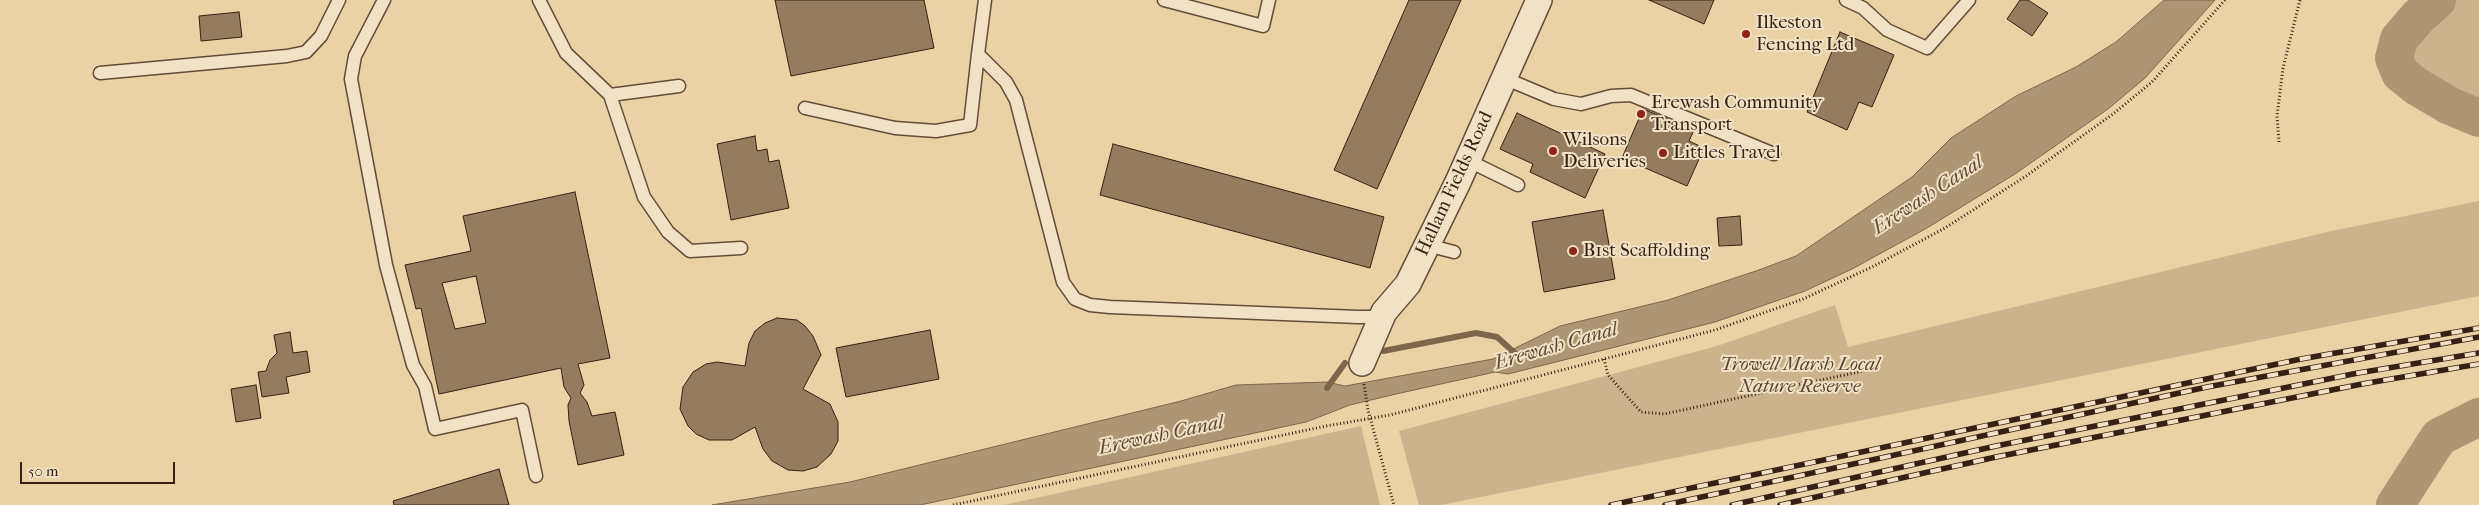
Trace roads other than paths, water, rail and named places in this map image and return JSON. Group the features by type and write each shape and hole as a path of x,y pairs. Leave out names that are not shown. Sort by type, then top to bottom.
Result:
{"street":[{"name":"Hallam Fields Road","path":"1362,369 1384,312 1408,284 1467,160 1539,0"}],"lane":[{"path":"100,72 287,56 306,52 321,36 339,0"},
{"path":"384,0 355,56 352,79 386,265 413,365 425,386 435,429 522,410 536,476"},
{"path":"539,0 566,53 610,95 644,197 668,232 690,250 741,248"},
{"path":"805,108 895,128 936,131 970,125 984,0"},
{"path":"1164,0 1263,26 1269,0"},
{"path":"1846,0 1863,8 1887,30 1927,48 1968,0"},
{"path":"978,54 1006,82 1016,100 1063,282 1075,299 1090,305 1110,307 1358,317 1371,317 1384,312"},
{"path":"1504,78 1554,99 1581,104 1611,96 1631,95 1774,154"},
{"path":"610,95 678,86"},
{"path":"1467,160 1518,185"},
{"path":"1427,244 1454,252"}],"water":[{"name":"Erewash Canal","path":"2164,0 2215,0 2145,78 2108,109 2015,174 1927,228 1852,269 1805,291 1715,322 1508,374 1495,372 1396,394 1350,405 1306,422 920,505 712,505 850,482 1181,401 1236,385 1327,382 1345,386 1493,359 1560,326 1668,300 1759,270 1796,256 1912,177 1951,138 2016,96 2076,67 2116,42"}],"waterway":[{"path":"2437,0 2418,17 2399,39 2394,58 2400,73 2416,86 2450,106 2479,118"},
{"name":"Erewash Canal","path":"1383,351 1476,333 1497,337 1518,356"},
{"path":"1327,388 1345,363"},
{"path":"2395,505 2439,437 2479,417"}],"railway":[{"path":"1611,505 2301,359 2479,328"},
{"path":"1665,505 2207,387 2479,337"},
{"path":"1732,505 1996,446 2358,373 2479,353"},
{"path":"1780,505 1996,457 2362,384 2479,364"}],"place":[{"name":"Ilkeston Fencing Ltd","path":"1746,34"},
{"name":"Erewash Community Transport","path":"1641,114"},
{"name":"Wilsons Deliveries","path":"1553,151"},
{"name":"Littles Travel","path":"1663,153"},
{"name":"B1st Scaffolding","path":"1573,251"}],"park label":[{"name":"Trowell Marsh Local Nature Reserve","path":"1800,376"}]}
